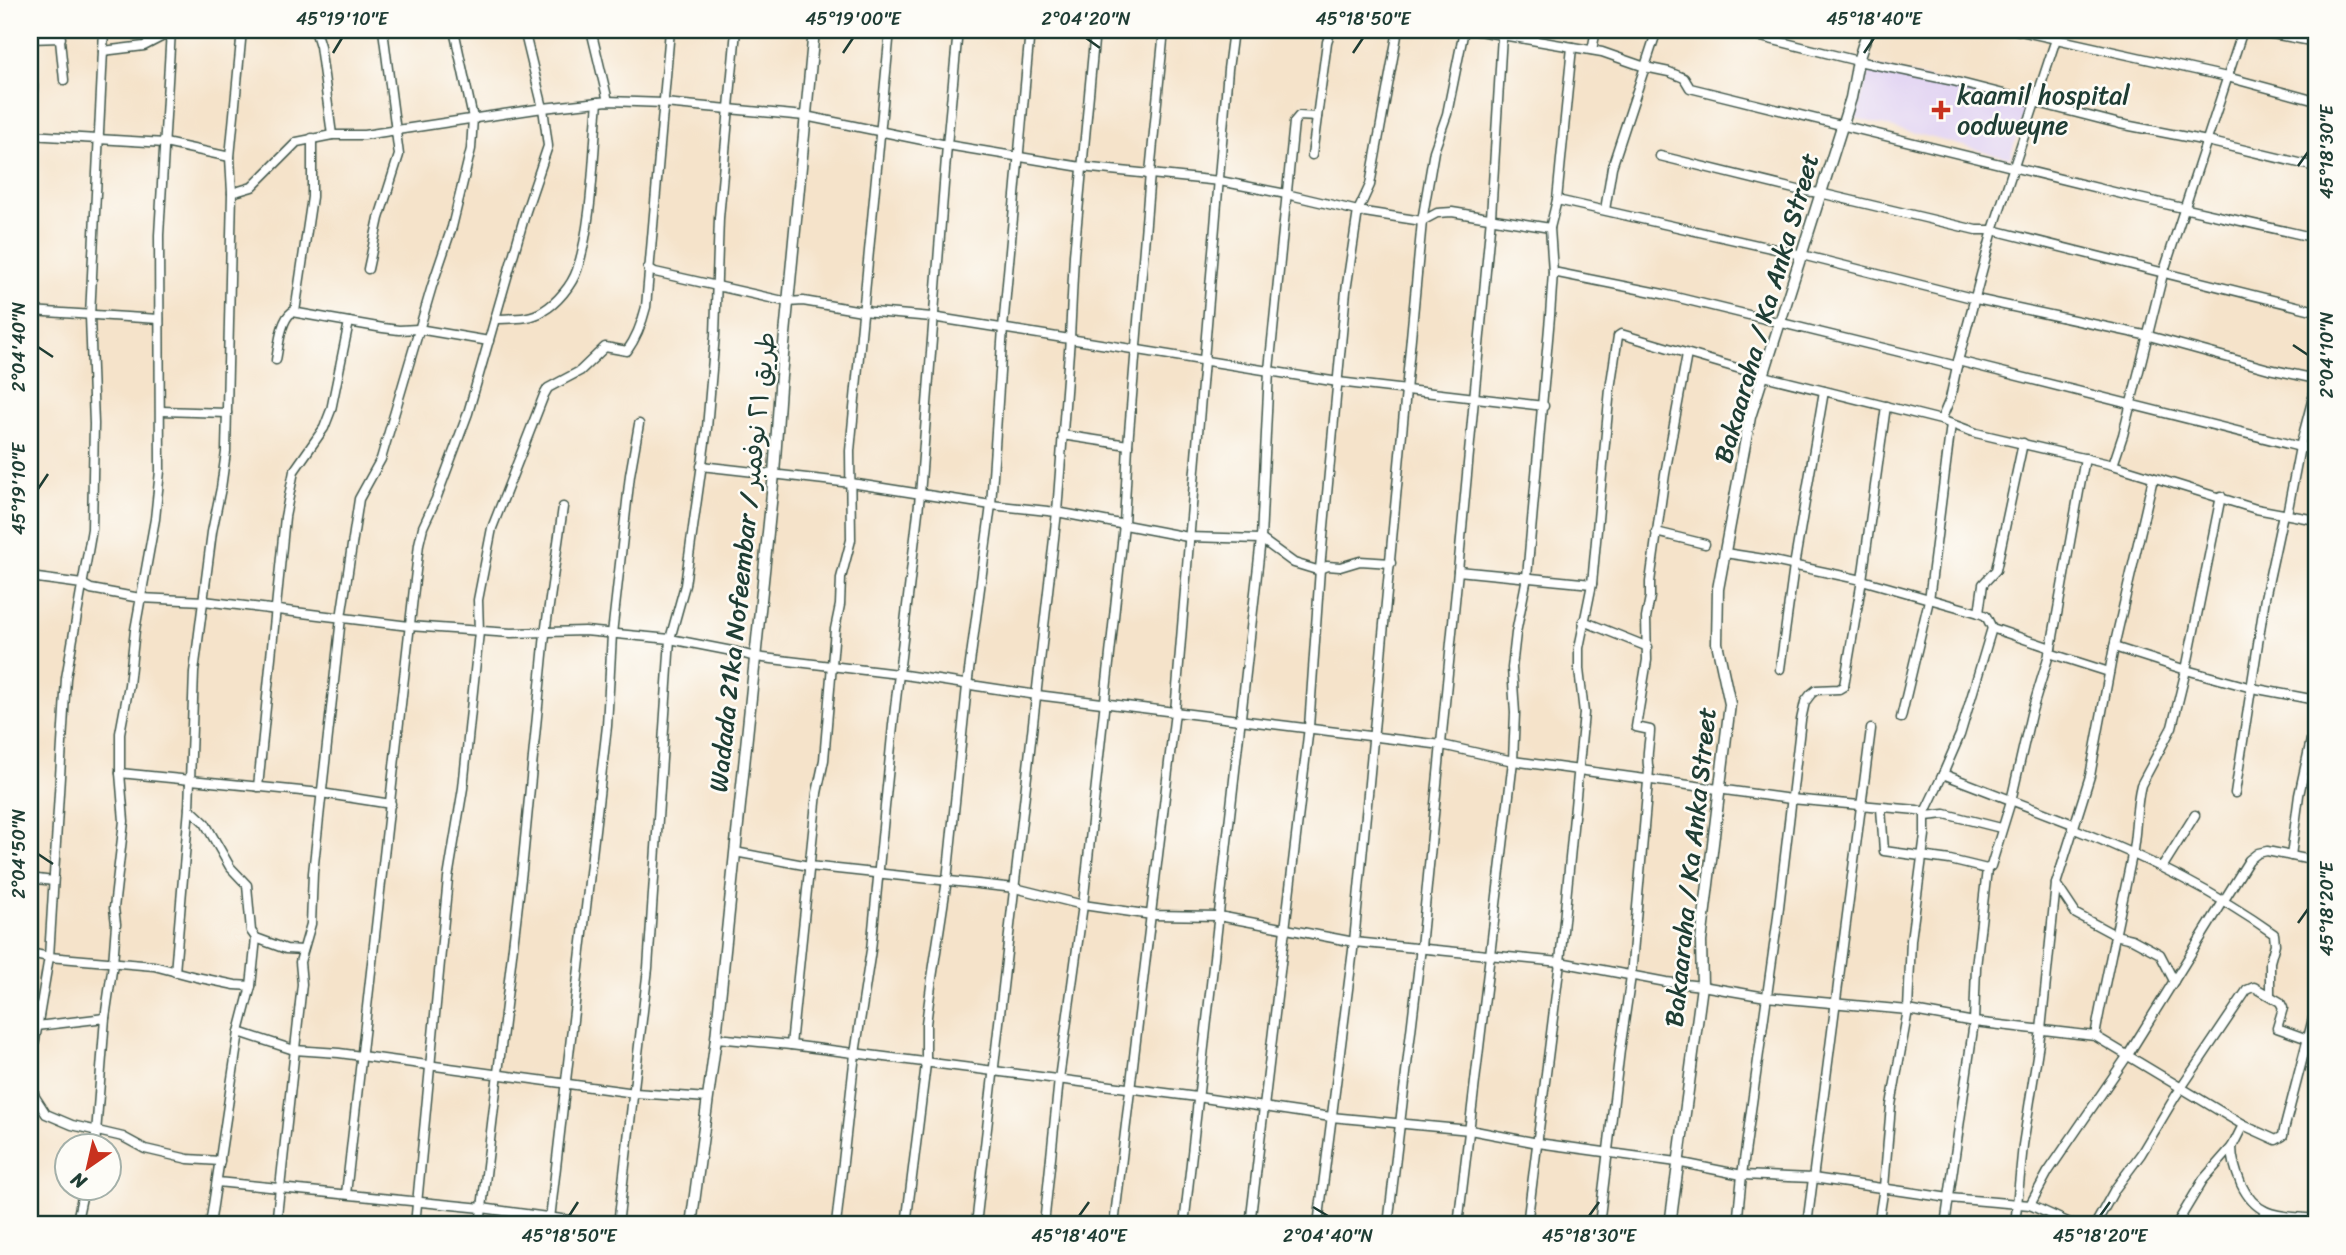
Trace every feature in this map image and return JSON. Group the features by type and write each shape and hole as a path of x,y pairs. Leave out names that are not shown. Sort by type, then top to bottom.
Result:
{"street":[{"path":"30,1070 49,957 66,678 92,529 94,472 90,316 104,30"},
{"path":"175,972 189,808 194,672 212,532 226,452 232,193 230,157 242,30"},
{"path":"315,30 320,46 332,135"},
{"path":"368,269 379,218 398,161 397,130 383,30"},
{"path":"276,1225 302,984 300,962 312,923 313,873 321,793 341,618 359,499 381,459 418,329 462,193 471,149 473,118 454,30"},
{"path":"346,1194 416,562 423,527 468,413 526,211 548,146 543,108 524,30"},
{"path":"591,30 608,101"},
{"path":"415,1225 448,878 463,788 479,632 478,600 492,528 540,401 548,388 580,370 605,346 627,351 642,322 646,307 670,30"},
{"path":"618,1225 648,968 670,639 685,585 708,415 719,218 736,30"},
{"name":"Wadada 21ka Nofeembar / طريق ٢١ نوفمبر","path":"691,1225 716,1038 775,474 804,116 814,30"},
{"path":"791,1045 817,793 824,760 835,629 840,605 841,578 850,540 850,451 890,30"},
{"path":"836,1225 855,1054 871,950 898,674 920,495 932,317 958,30"},
{"path":"906,1225 926,1063 928,1012 947,880 967,685 991,505 1003,328 1030,30"},
{"path":"976,1225 1057,512 1081,167 1095,30"},
{"path":"1045,1225 1059,1079 1083,905 1124,524 1150,173 1164,30"},
{"path":"1114,1225 1175,712 1233,30"},
{"path":"1312,155 1327,41 1331,30"},
{"path":"1250,1225 1309,727 1346,291 1358,211 1370,185 1398,30"},
{"path":"1318,1225 1354,942 1422,222 1434,151 1447,114 1464,30"},
{"path":"1474,30 1592,50 1669,72 1684,78 1690,88 2134,197 2184,206 2316,238"},
{"path":"1532,39 1534,30"},
{"path":"1592,50 1596,30"},
{"path":"1605,210 1612,167 1657,30"},
{"path":"1733,30 1949,80 2120,124 2316,167"},
{"name":"Bakaaraha / Ka Anka Street","path":"1670,1225 1702,986 1701,942 1730,704 1717,643 1718,589 1742,454 1779,322 1843,127 1868,30"},
{"path":"2016,30 2227,77 2316,101"},
{"path":"1941,420 1950,399 1993,230 2059,30"},
{"path":"2113,465 2184,206 2243,30"},
{"path":"2251,30 2316,42"},
{"path":"103,51 144,46 171,31"},
{"path":"96,1132 105,1018 113,964 116,924 114,908 124,821 120,733 160,471 159,235 171,31"},
{"path":"30,39 60,34 64,80"},
{"path":"1388,1225 1442,745 1491,217 1502,35"},
{"path":"1458,1225 1513,761 1515,713 1512,668 1527,577 1544,406 1553,272 1550,228 1557,200 1572,47"},
{"path":"30,85 33,86 30,142"},
{"path":"232,193 252,187 297,142 313,138 363,135 608,101 664,103 804,116 947,145 1081,167 1220,181 1422,222 1437,213 1452,212 1550,228"},
{"path":"495,319 523,317 544,311 556,300 577,271 585,239 598,102"},
{"path":"1184,1225 1261,538 1269,370 1294,122 1299,116 1317,117"},
{"path":"30,135 165,144 230,157"},
{"path":"295,312 312,197 313,138"},
{"path":"1660,156 1976,230 1993,230 2316,311"},
{"path":"1557,200 1802,255 1976,299 2148,336 2316,379"},
{"path":"648,268 788,302 803,301 862,311 932,317 1338,382 1544,406"},
{"path":"1553,272 1650,291 2316,450"},
{"path":"30,311 159,319"},
{"path":"276,360 288,315 295,312 399,330 418,329 489,341"},
{"path":"258,787 284,522 294,471 324,428 331,410 349,322"},
{"path":"1527,1225 1560,962 1584,713 1579,648 1592,584 1610,389 1618,337 1621,334 1764,376 2113,465 2221,496 2256,509 2316,520"},
{"path":"1599,1225 1631,976 1647,780 1650,730 1636,727 1648,647 1646,618 1656,532 1687,354"},
{"path":"2235,793 2265,598 2316,386"},
{"path":"1780,669 1794,566 1824,391"},
{"path":"1737,1225 1785,863 1798,737 1805,702 1816,690 1839,689 1844,686 1886,406"},
{"path":"161,411 227,413"},
{"path":"550,1219 607,726 612,634 630,475 639,424"},
{"path":"1901,718 1929,600 1951,424"},
{"path":"1062,435 1128,445"},
{"path":"1979,613 1983,584 1996,570 2022,443"},
{"path":"1945,1225 1974,1022 1976,967 1987,869 1991,866 2011,801 2050,651 2056,606 2085,458"},
{"path":"701,466 851,483 991,505 1057,512 1188,537 1261,538 1294,563 1317,570 1360,561 1391,563"},
{"path":"2015,1225 2023,1145 2041,1031 2056,884 2090,776 2113,647 2153,478"},
{"path":"2095,1036 2133,852 2141,785 2172,727 2221,496"},
{"path":"480,1225 522,870 545,634 563,507"},
{"path":"1656,532 1705,544"},
{"path":"1725,553 1862,580 1979,613 1986,616 1992,628 2109,672"},
{"path":"1458,571 1592,584"},
{"path":"30,577 82,584 92,589 140,598 204,601 409,626 545,634 564,630 670,639 755,657 1442,745 1513,761 1647,780 1791,799 1917,810 1925,814 1945,814 2001,828"},
{"path":"1584,621 1648,647"},
{"path":"1878,1225 1891,1105 1908,1010 1911,940 1925,814 1960,735 1992,628"},
{"path":"2113,647 2252,688 2316,700"},
{"path":"2291,856 2299,795 2316,717"},
{"path":"1807,1225 1871,729"},
{"path":"120,773 321,793 391,804"},
{"path":"1943,774 2073,826 2163,866 2274,934 2275,944 2270,962 2270,995"},
{"path":"189,808 205,823 230,867 247,885 251,931 256,938 286,949 303,950"},
{"path":"1881,808 1884,851 1987,869"},
{"path":"2163,866 2195,815"},
{"path":"2030,1205 2048,1172 2128,1055 2249,860 2258,853 2267,851 2316,861"},
{"path":"735,852 809,866 1016,888 1083,905 1152,915 1219,916 1354,942 1560,962 1766,997 1908,1010 1974,1022 2095,1036 2243,1125 2276,1140 2283,1136 2312,1041 2316,1007"},
{"path":"30,878 53,881"},
{"path":"2056,884 2076,914 2115,935 2140,943 2160,954 2174,981"},
{"path":"210,1225 239,1032 251,986 256,938"},
{"path":"30,953 113,964 154,966 234,985 251,986"},
{"path":"2095,1225 2115,1189 2247,990 2254,987 2280,1002 2283,1008 2277,1028 2312,1041"},
{"path":"37,1026 105,1018"},
{"path":"30,1039 37,1026"},
{"path":"239,1032 293,1050 362,1056 635,1093 708,1098"},
{"path":"716,1038 1059,1079 1331,1117 1470,1130 1538,1143 1677,1162 1742,1175 1813,1178 1949,1198 2030,1205 2074,1225"},
{"path":"30,1079 35,1097 46,1114 72,1125 123,1137 145,1149 220,1161"},
{"path":"2176,1225 2196,1189 2232,1147 2243,1125"},
{"path":"2232,1147 2234,1166 2249,1200 2264,1211 2293,1218 2316,1219"},
{"path":"216,1182 482,1208 606,1225"},
{"path":"76,1225 82,1202"},
{"path":"2261,1225 2264,1211"}],"shaded area":[{"name":"kaamil hospital oodweyne","path":"1871,65 2027,103 2010,158 1855,118"}],"place":[{"name":"kaamil hospital oodweyne","path":"1941,110"}]}
